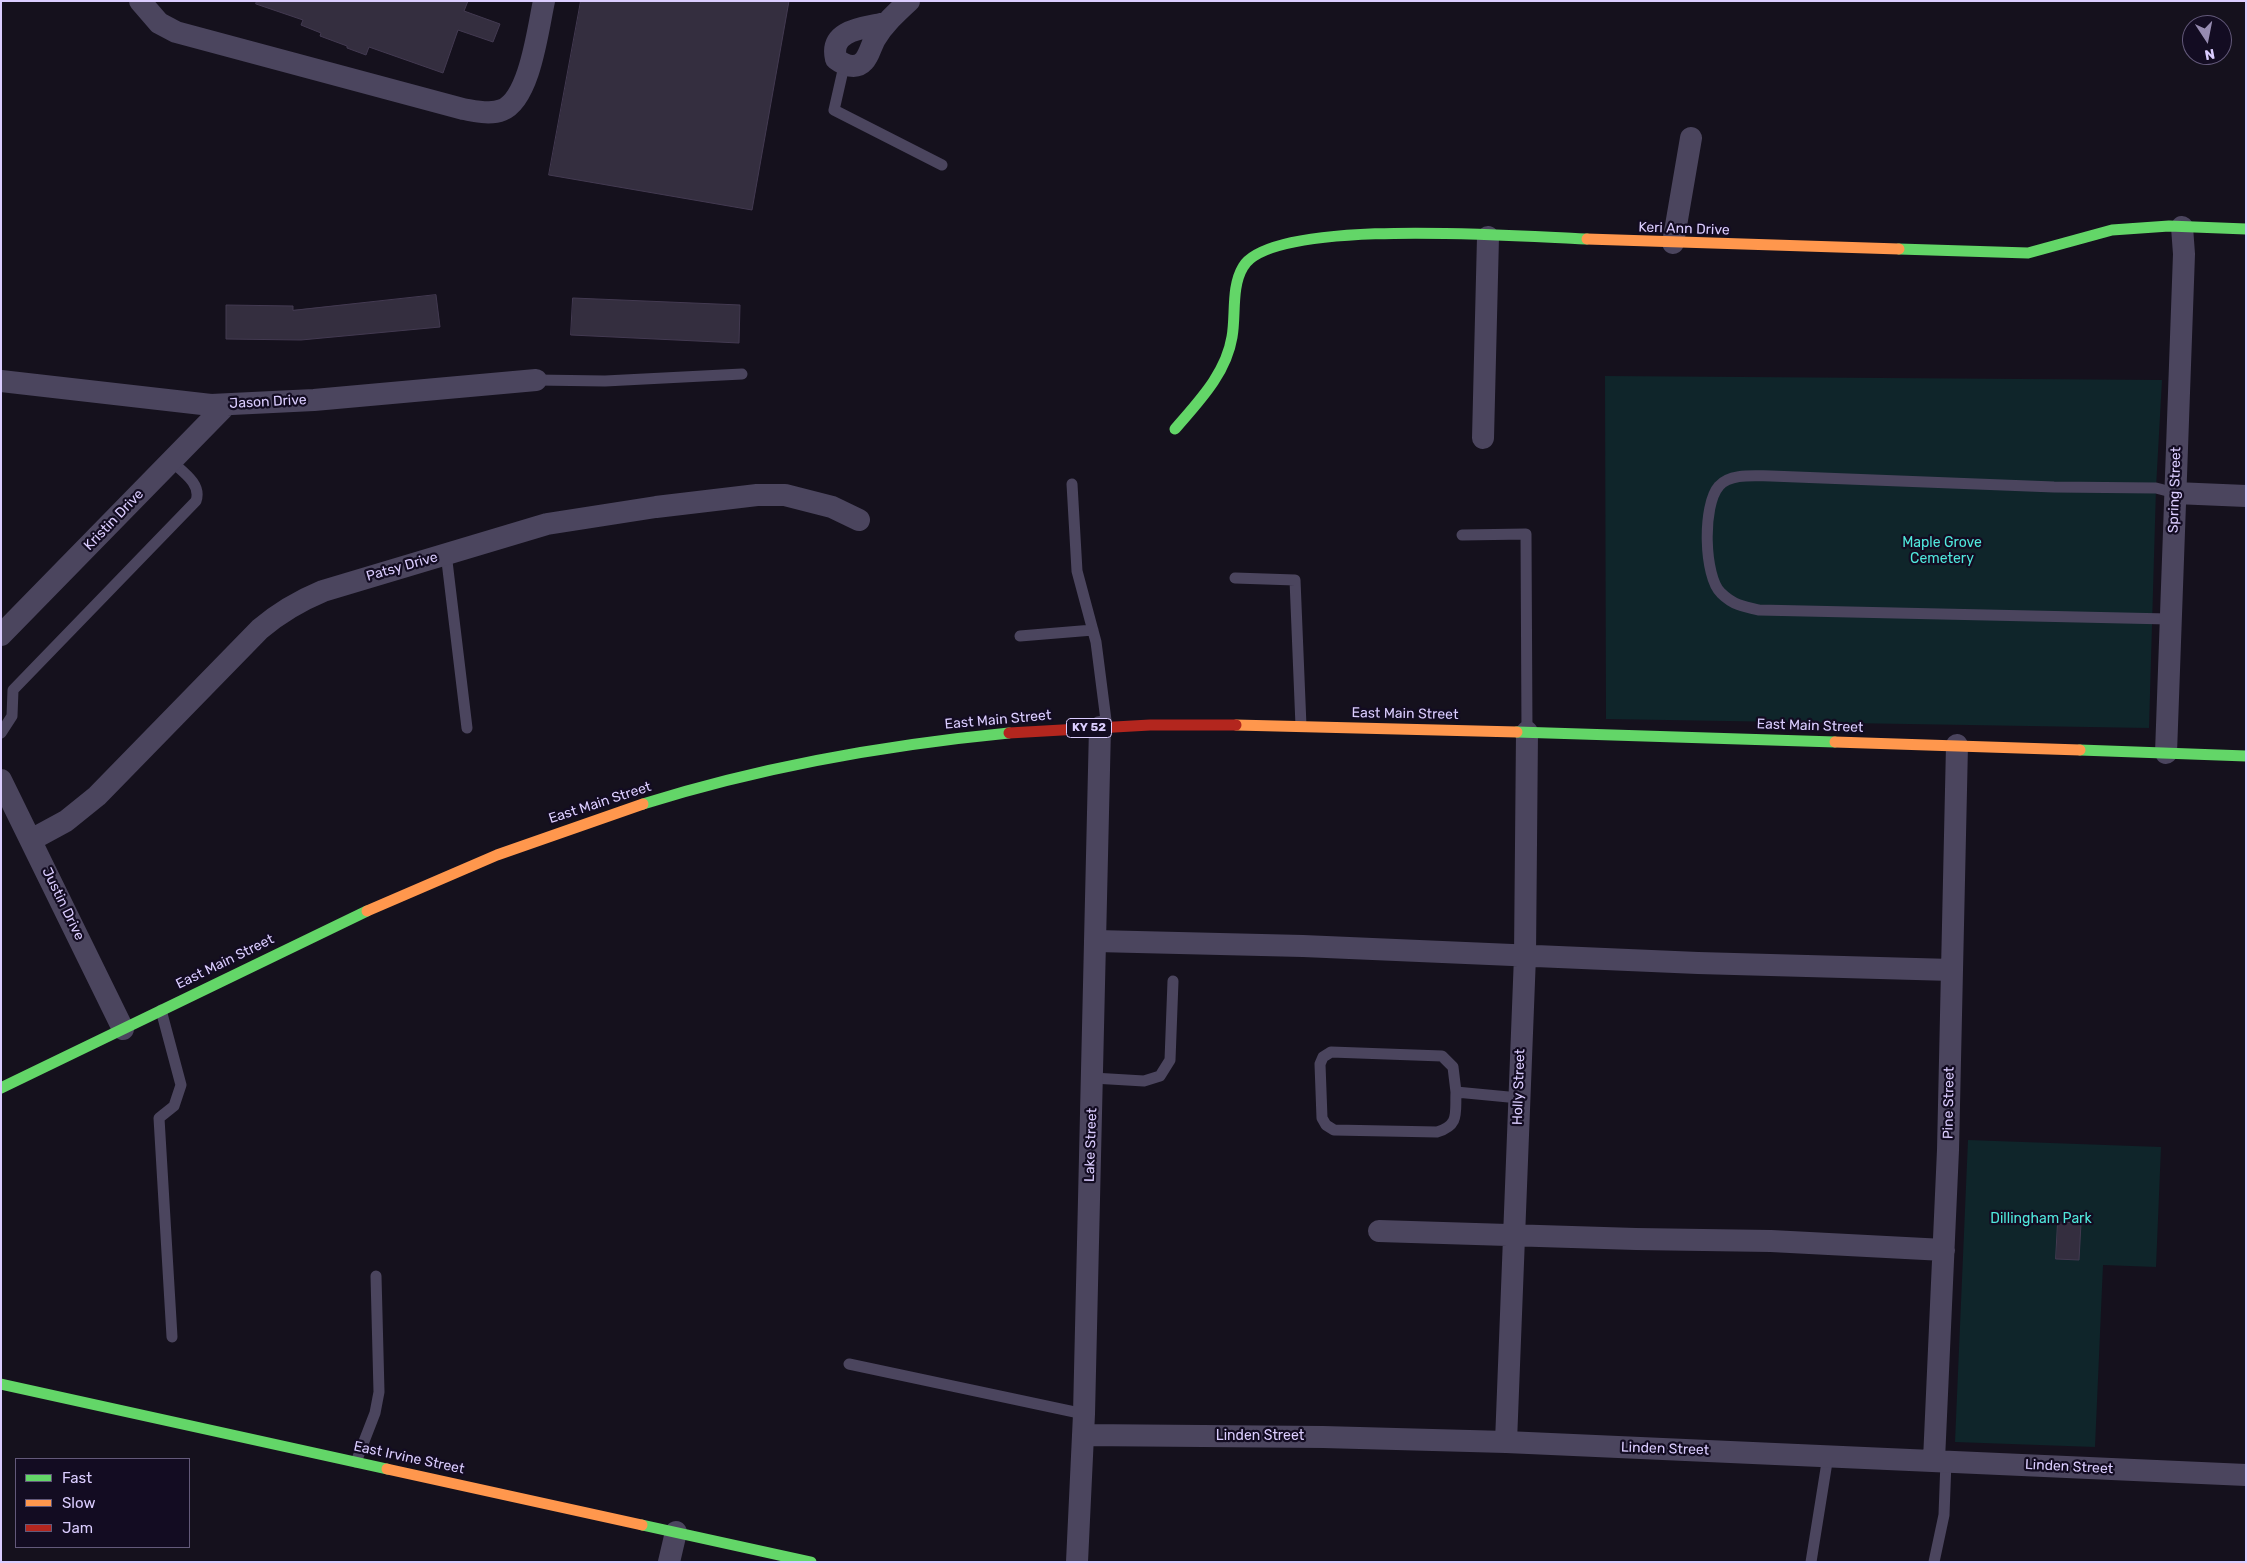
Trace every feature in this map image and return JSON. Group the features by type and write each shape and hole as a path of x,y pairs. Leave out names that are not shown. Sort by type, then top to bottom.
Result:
{"main road":[{"name":"Keri Ann Drive","path":"1175,428 1220,372 1229,354 1235,318 1237,287 1243,266 1252,255 1268,248 1311,239 1359,234 2028,253 2112,230 2182,227 2246,229"},
{"name":"East Main Street","path":"1,1088 351,917 440,877 535,840 649,802 781,768 910,744 1015,732 1104,727 1302,726 1957,745 2246,756"},
{"name":"East Irvine Street","path":"1,1384 811,1562"}],"street":[{"path":"140,1 160,23 176,32 463,109 491,112 502,110 512,102 521,90 528,72 544,1"},
{"path":"886,23 847,32 837,40 834,50 836,59 844,66 855,66 864,61 874,39 886,23 909,1"},
{"path":"1673,243 1691,138"},
{"name":"Spring Street","path":"2166,753 2169,619 2184,254 2182,227"},
{"path":"1483,438 1488,237"},
{"name":"Jason Drive","path":"1,381 178,402 226,405 314,400 536,380"},
{"name":"Kristin Drive","path":"1,635 226,405"},
{"path":"2175,493 2246,496"},
{"name":"Patsy Drive","path":"31,840 66,821 97,796 225,663 278,614 299,601 323,591 539,526 583,517 757,495 785,495 811,500 859,520"},
{"name":"Lake Street","path":"1077,1562 1083,1424 1096,941 1104,727"},
{"name":"Holly Street","path":"1506,1442 1525,956 1527,732"},
{"name":"Pine Street","path":"1940,1460 1957,745"},
{"name":"Justin Drive","path":"1,780 123,1029"},
{"path":"1096,941 1303,946 1525,956 1952,970"},
{"path":"1379,1230 1513,1234 1569,1238 1771,1241 1944,1250"},
{"name":"Linden Street","path":"1083,1424 1323,1437 1506,1442 2246,1475"},
{"path":"669,1562 676,1532"}],"lane":[{"path":"844,66 834,110 942,165"},
{"path":"536,380 605,381 742,374"},
{"path":"1,733 12,716 13,690 196,501 199,494 196,486 171,461"},
{"path":"2169,619 1752,608 1736,605 1719,592 1709,562 1706,531 1710,505 1719,486 1737,477 1771,476 2054,487 2156,488 2175,493"},
{"path":"1072,484 1078,571 1093,630 1104,727"},
{"path":"1462,535 1526,534 1527,732"},
{"path":"446,554 467,728"},
{"path":"1235,578 1294,580 1302,726"},
{"path":"1020,636 1093,630"},
{"path":"1093,1078 1144,1081 1160,1076 1170,1060 1173,981"},
{"path":"161,1010 181,1085 174,1106 159,1118 172,1337"},
{"path":"1330,1052 1442,1056 1454,1067 1456,1092 1455,1120 1449,1128 1437,1132 1334,1130 1326,1125 1322,1118 1320,1064 1323,1057 1330,1052"},
{"path":"1456,1092 1519,1098"},
{"path":"356,1462 375,1413 379,1392 376,1276"},
{"path":"849,1364 1083,1424"},
{"path":"1811,1562 1828,1456"},
{"path":"1934,1562 1944,1515 1940,1460"}],"green space":[{"name":"Maple Grove Cemetery","path":"1605,376 2162,380 2156,488 2149,728 1606,719"},
{"name":"Dillingham Park","path":"1968,1140 2161,1147 2156,1267 2103,1265 2095,1447 1955,1442"}],"building":[{"path":"257,1 468,1 464,11 500,24 493,42 458,30 443,73 369,47 366,55 347,48 347,46 320,36 321,33 301,25 303,20 256,4"},
{"path":"581,1 789,1 752,210 549,175"},
{"path":"436,295 440,327 301,340 226,339 226,305 293,306 293,310"},
{"path":"573,298 740,305 739,343 571,335"},
{"path":"2058,1222 2081,1223 2079,1260 2056,1259"}],"traffic: fast":[{"path":"1899,249 2028,253 2112,230 2169,226 2246,229"},
{"path":"1175,429 1210,387 1224,363 1232,337 1235,292 1239,275 1243,267 1264,251 1301,241 1349,235 1403,233 1512,235 1587,239"},
{"path":"1517,732 1835,742"},
{"path":"643,804 733,779 824,759 916,744 1009,733"},
{"path":"2080,750 2246,756"},
{"path":"1,1088 367,911"},
{"path":"1,1384 387,1469"},
{"path":"642,1525 811,1562"}],"traffic: slow":[{"path":"1587,239 1899,249"},
{"path":"1236,725 1517,732"},
{"path":"1835,742 2080,750"},
{"path":"367,911 497,855 643,804"},
{"path":"387,1469 642,1525"}],"traffic: jam":[{"path":"1009,733 1150,725 1236,725"}]}
